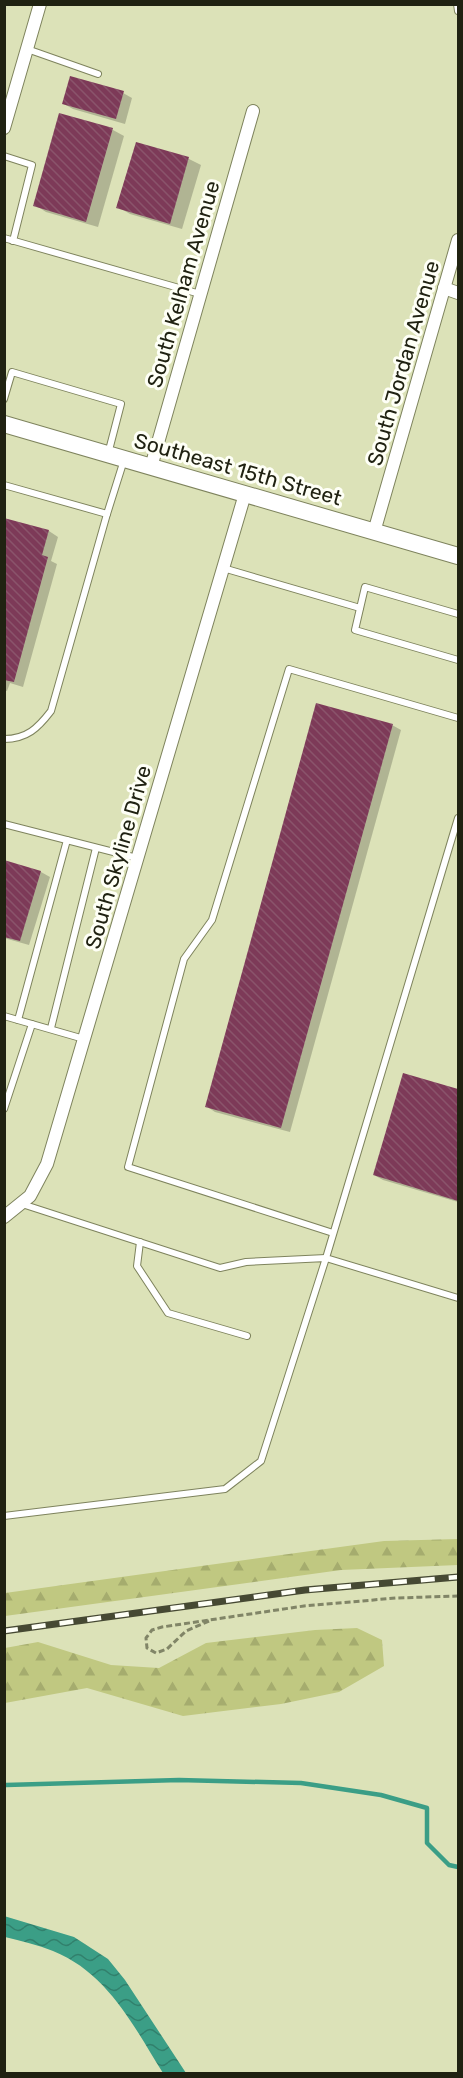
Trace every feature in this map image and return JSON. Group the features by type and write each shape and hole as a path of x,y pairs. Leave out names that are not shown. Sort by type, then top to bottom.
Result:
{"main road":[{"name":"Southeast 15th Street","path":"4,424 459,556"}],"street":[{"path":"4,128 40,4"},
{"name":"South Kelham Avenue","path":"151,467 253,111"},
{"name":"South Jordan Avenue","path":"374,532 459,240"},
{"path":"444,288 459,292"},
{"name":"South Skyline Drive","path":"4,1217 22,1204 35,1188 47,1164 245,494"}],"lane":[{"path":"458,4 459,11"},
{"path":"27,48 98,74"},
{"path":"4,156 32,165 13,241"},
{"path":"4,238 200,294"},
{"path":"4,368 122,404 107,514 51,711 36,730 15,739 4,739"},
{"path":"4,399 12,372"},
{"path":"4,485 107,514"},
{"path":"224,568 360,608"},
{"path":"459,614 364,587 355,630 459,660"},
{"path":"333,1233 128,1167 184,959 212,920 289,669 459,718"},
{"path":"4,1516 225,1489 261,1461 326,1258 459,818"},
{"path":"4,824 138,858"},
{"path":"18,1020 67,840"},
{"path":"51,1028 96,848"},
{"path":"4,1016 84,1039"},
{"path":"4,1109 32,1023"},
{"path":"22,1204 220,1268 246,1262 326,1258 459,1298"},
{"path":"140,1242 137,1266 168,1313 247,1336"}],"path":[{"path":"209,1620 186,1631 167,1649 156,1653 147,1648 146,1638 152,1630 209,1620 304,1606 396,1598 459,1596"}],"green space":[{"path":"458,1539 458,1565 341,1570 5,1616 5,1593 384,1541"},
{"path":"357,1628 382,1640 384,1666 339,1692 281,1704 183,1716 87,1688 5,1703 5,1648 38,1642 111,1665 159,1668 206,1643 315,1630"}],"water":[{"path":"4,1916 74,1937 108,1959 125,1980 186,2073 163,2073 118,2003 89,1973 53,1951 5,1937"}],"building":[{"path":"70,76 124,91 116,119 62,104"},
{"path":"59,113 113,128 86,222 33,206"},
{"path":"136,142 189,157 170,224 116,208"},
{"path":"4,518 49,530 42,555 48,557 14,682 4,680"},
{"path":"316,703 393,724 281,1128 205,1107"},
{"path":"4,860 41,871 20,941 4,937"},
{"path":"403,1073 458,1089 458,1201 373,1175"}],"waterway":[{"path":"6,1785 179,1780 301,1783 381,1795 427,1808 427,1843 449,1865 458,1867"}],"railway":[{"path":"4,1631 305,1590 458,1577"}]}
